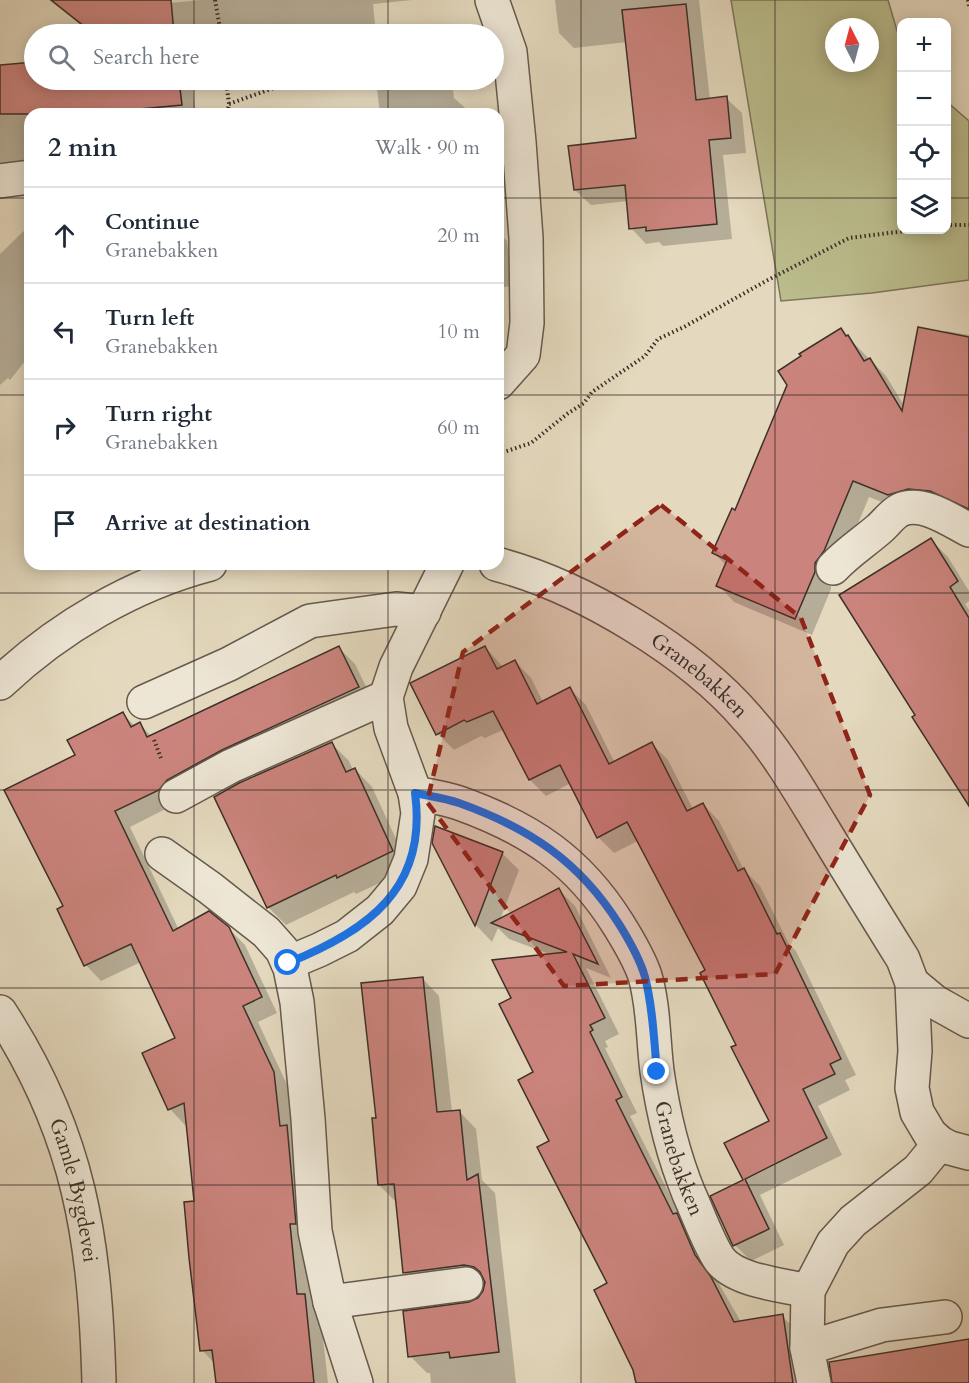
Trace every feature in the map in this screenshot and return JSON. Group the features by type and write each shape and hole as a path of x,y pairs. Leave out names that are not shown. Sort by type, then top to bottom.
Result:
{"street":[{"path":"492,0 500,24"},
{"path":"504,35 510,52 519,142 526,238 527,323 523,355 504,376"},
{"path":"0,181 24,178"},
{"path":"833,568 850,550 879,530 898,511 910,507 922,508 969,530"},
{"name":"Granebakken","path":"504,566 557,585 609,611 693,667 747,717 786,769 903,959 912,983 915,1051 912,1088 917,1112 930,1134 955,1148"},
{"path":"0,682 62,633 136,591 189,570"},
{"path":"288,963 347,936 380,910 400,886 411,859 417,813 415,793 391,728 386,697 396,667 444,570"},
{"path":"144,702 229,664 310,621 396,609 424,612"},
{"path":"176,796 231,766 386,697"},
{"name":"Granebakken","path":"415,793 458,802 517,828 544,843 589,882 629,941 644,975 651,1007 657,1072 671,1145 702,1224 720,1260 736,1272 808,1291"},
{"path":"162,854 266,932 282,950 288,963 297,1002 315,1231 330,1302 357,1383"},
{"name":"Granebakken","path":"912,983 935,1002 969,1021"},
{"name":"Gamle Bygdevei","path":"0,1012 17,1038 53,1110 68,1149 79,1190 93,1272 99,1383"},
{"name":"Granebakken","path":"814,1383 807,1348 808,1291 833,1243 854,1221 918,1170 955,1148"},
{"path":"330,1302 466,1284"},
{"path":"807,1348 882,1325 945,1317"}],"path":[{"path":"215,0 219,24"},
{"path":"968,0 969,6"},
{"path":"227,90 228,108"},
{"path":"229,104 268,90"},
{"path":"951,225 969,225"},
{"path":"504,452 531,443 584,403 592,392 645,356 658,339 849,238 897,232"}],"highlighted area":[{"path":"661,505 801,618 870,795 775,974 564,986 427,802 463,652"}],"green space":[{"path":"731,0 888,0 897,30 897,234 951,234 951,105 969,121 969,280 872,293 781,301"}],"building":[{"path":"51,0 171,0 173,24 81,24"},
{"path":"686,4 696,100 727,96 731,138 709,140 717,224 646,231 646,227 629,229 625,185 574,190 568,146 636,138 622,10"},
{"path":"24,63 24,90 180,90 182,105 150,108 24,108 24,114 0,114 0,65"},
{"path":"918,327 969,337 969,509 930,491 908,489 888,495 853,481 824,551 815,563 815,572 795,619 716,586 727,560 712,553 732,508 735,510 787,385 778,371 801,356 799,354 841,328 864,361 870,358 902,411"},
{"path":"931,538 958,581 950,587 969,618 969,806 912,717 915,715 839,595"},
{"path":"339,646 359,687 222,750 167,780 159,790 115,811 173,931 209,911 229,927 262,997 243,1006 274,1072 280,1126 287,1125 296,1224 290,1224 297,1294 305,1294 314,1383 216,1383 212,1350 200,1351 189,1258 184,1202 194,1201 184,1103 168,1110 142,1053 175,1038 131,944 84,966 57,909 63,906 4,790 75,755 67,740 123,712 131,727 140,722 147,737"},
{"path":"485,646 497,669 515,660 537,704 570,687 609,764 652,742 687,811 703,803 738,871 744,868 777,934 780,933 841,1059 830,1064 835,1074 803,1089 827,1138 745,1179 769,1229 733,1246 710,1196 743,1180 724,1143 769,1121 731,1047 736,1045 700,973 705,970 627,822 597,838 560,765 529,780 493,711 467,722 464,720 436,735 410,683"},
{"path":"332,742 346,772 355,768 393,851 267,908 214,797 239,783"},
{"path":"435,826 503,852 475,926 432,843"},
{"path":"559,888 598,964 573,954 605,1018 590,1025 593,1030 590,1032 622,1097 616,1100 673,1214 677,1213 695,1255 711,1277 734,1322 783,1314 793,1383 636,1383 633,1370 594,1290 607,1283 537,1147 549,1141 518,1080 533,1072 499,1004 511,998 492,960 567,952 491,923"},
{"path":"423,977 437,1112 460,1110 467,1180 478,1174 499,1352 450,1358 449,1352 408,1357 403,1311 469,1302 478,1298 485,1282 480,1272 474,1267 464,1265 403,1273 394,1184 378,1185 372,1118 376,1118 361,983"},
{"path":"969,1339 969,1383 832,1383 829,1362"}],"route":[{"path":"288,963 347,936 380,910 400,886 411,859 417,813 415,793 458,802 517,828 544,843 589,882 607,906 629,941 644,975 651,1007 657,1072"}]}
